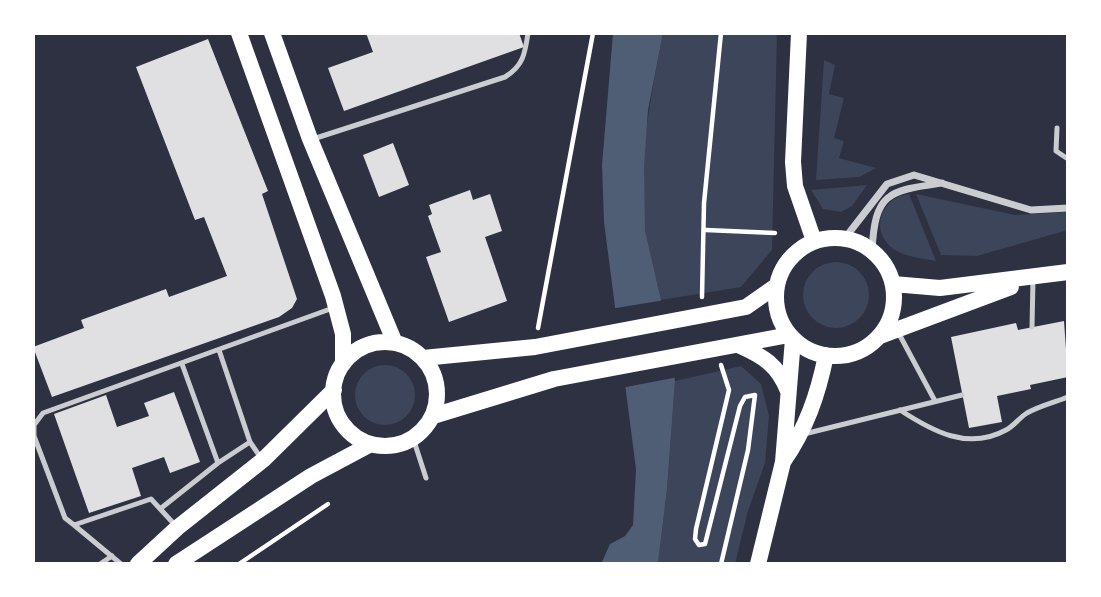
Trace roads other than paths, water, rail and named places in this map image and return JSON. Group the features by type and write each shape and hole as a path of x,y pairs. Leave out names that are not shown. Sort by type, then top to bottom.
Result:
{"main road":[{"path":"239,33 286,157 336,307 343,334 343,364 334,390 334,404 343,424 358,439 385,447 414,438 433,416 437,385 423,358"},
{"path":"272,33 310,139 395,343"},
{"path":"799,33 793,162 795,186 814,241"},
{"path":"343,364 366,346 395,343 423,358 535,347 736,309 756,303 776,286 789,258 814,241 845,238 872,251 881,260 893,284 892,312 880,336"},
{"path":"893,284 940,288 1033,279 1068,272"},
{"path":"776,286 778,312 791,337 808,350 826,355 843,355 860,350 880,336 897,329 1033,279"},
{"path":"433,416 554,379 735,344 791,337"},
{"path":"758,564 783,462 790,394 791,337"},
{"path":"735,344 762,355 776,367 790,394"},
{"path":"783,462 801,435 820,386 826,355"},
{"path":"138,564 177,528 262,460 334,390"},
{"path":"176,564 311,476 371,444"}],"street":[{"path":"845,238 887,184 915,176 1031,210 1068,208"},
{"path":"872,251 874,219 883,199 903,188 946,183"}],"lane":[{"path":"310,139 505,78 516,70 524,57 528,33"},
{"path":"1057,128 1056,151 1068,159"},
{"path":"1032,327 1033,279"},
{"path":"121,564 65,518 34,436 34,425 43,413 336,307"},
{"path":"897,329 935,401"},
{"path":"219,350 250,442 262,460"},
{"path":"182,364 218,463"},
{"path":"801,435 962,394"},
{"path":"900,410 925,426 955,439 985,438 1006,430 1028,413 1068,397"},
{"path":"414,438 426,478"},
{"path":"160,509 218,463 250,442"},
{"path":"74,525 151,499 177,528"},
{"path":"100,564 112,556"}]}
